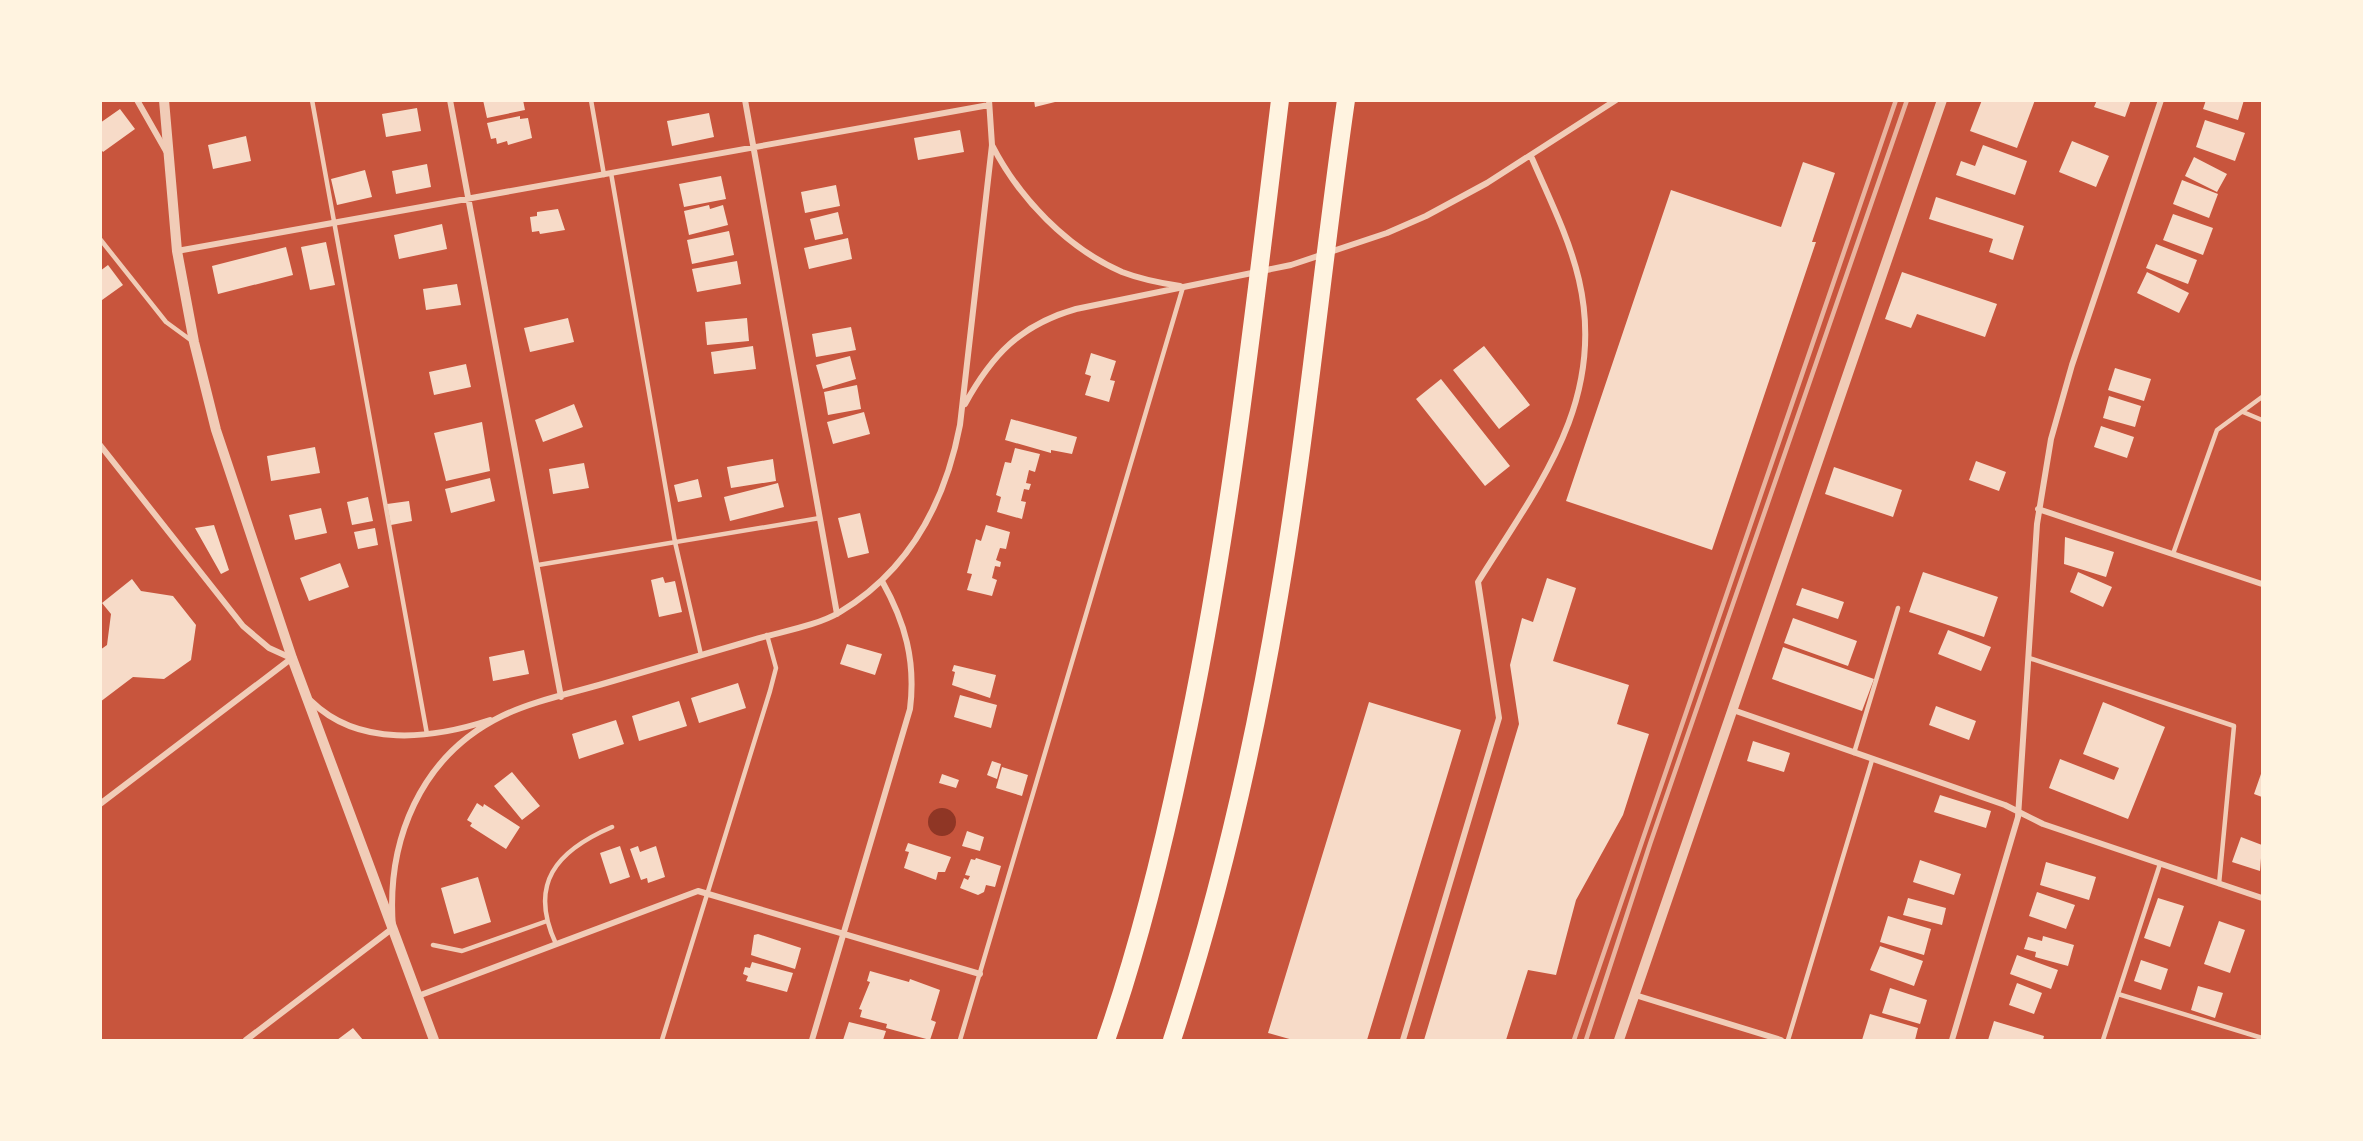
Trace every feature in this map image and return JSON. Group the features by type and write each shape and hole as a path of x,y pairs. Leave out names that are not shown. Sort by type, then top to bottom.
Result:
{"highway":[{"path":"1106,1041 1160,857 1206,644 1224,539 1280,100"},
{"path":"1172,1041 1207,923 1261,693 1289,536 1346,100"}],"street":[{"path":"137,100 169,157"},
{"path":"164,100 177,251 194,342 225,462 292,658 434,1041"},
{"path":"450,100 471,198 561,697"},
{"path":"745,100 837,614"},
{"path":"963,408 984,370 1028,329 1076,309 1291,265 1364,242 1426,216 1531,156 1616,100"},
{"path":"1619,1041 1942,100"},
{"path":"1952,1041 2019,811 2038,509 2049,449 2066,386 2161,100"},
{"path":"177,251 754,148 989,103 992,145 963,408 955,453 939,502 927,525 902,561 882,581 837,614 469,727 427,734 383,735 358,730 335,720 307,698"},
{"path":"992,145 1028,197 1071,242 1122,272 1183,287"},
{"path":"1403,1041 1499,718 1478,582 1555,458 1572,420 1583,371 1584,329 1579,281 1567,241 1531,156"},
{"path":"100,445 103,455 243,626 269,648 292,658"},
{"path":"2038,509 2262,584"},
{"path":"812,1041 913,692 912,665 905,631 882,581"},
{"path":"100,804 292,658"},
{"path":"1733,710 2019,811 2043,824 2262,898"},
{"path":"393,928 394,863 411,808 438,767 455,749 481,728 502,716"},
{"path":"418,996 698,891 980,974"},
{"path":"246,1041 393,928"},
{"path":"1635,995 1781,1041"}],"lane":[{"path":"312,100 336,222 427,734"},
{"path":"591,100 604,175"},
{"path":"611,173 675,542 701,655"},
{"path":"100,239 166,322 194,342"},
{"path":"960,1041 1183,287"},
{"path":"2174,554 2217,430 2262,397"},
{"path":"2244,412 2262,420"},
{"path":"538,565 820,518"},
{"path":"1854,753 1898,608"},
{"path":"662,1041 776,668 767,636"},
{"path":"2029,658 2234,726 2219,884"},
{"path":"1788,1041 1872,760"},
{"path":"556,944 544,910 545,891 553,871 585,839 612,827"},
{"path":"2103,1041 2160,864"},
{"path":"434,945 462,951 547,921"},
{"path":"2118,994 2262,1038"}],"shaded area":[{"path":"942,808 952,812 956,822 952,832 942,836 932,832 928,822 932,812"}],"building":[{"path":"483,100 523,100 525,110 487,118"},
{"path":"1034,100 1059,100 1059,101 1035,107"},
{"path":"1982,100 2035,100 2017,148 1970,131"},
{"path":"2097,100 2131,100 2125,117 2094,107"},
{"path":"2206,100 2244,100 2238,120 2203,109"},
{"path":"417,108 421,131 386,137 382,114"},
{"path":"120,109 135,129 103,152 100,148 100,123"},
{"path":"709,113 714,137 672,146 667,121"},
{"path":"520,116 520,119 528,118 532,138 508,145 507,141 497,144 496,138 491,139 487,123"},
{"path":"2205,120 2245,133 2235,161 2196,147"},
{"path":"960,130 964,152 918,160 914,138"},
{"path":"246,136 251,161 213,169 208,145"},
{"path":"2072,141 2109,156 2096,187 2059,172"},
{"path":"1983,145 2027,161 2015,195 1956,175 1961,161 1975,166"},
{"path":"2194,157 2227,174 2217,192 2185,176"},
{"path":"1803,162 1835,173 1812,242 1816,242 1712,550 1566,501 1671,190 1781,227"},
{"path":"427,164 431,187 396,194 392,171"},
{"path":"365,170 372,197 337,205 331,179"},
{"path":"721,176 726,199 684,207 679,184"},
{"path":"2182,180 2218,194 2209,218 2173,204"},
{"path":"836,185 840,206 805,213 801,192"},
{"path":"1936,197 2024,226 2013,260 1989,252 1993,239 1929,219"},
{"path":"709,205 710,209 723,205 728,225 689,235 684,211"},
{"path":"558,209 565,230 540,234 539,231 532,232 530,217 537,216 537,212"},
{"path":"838,212 843,234 815,240 810,219"},
{"path":"2173,214 2213,228 2203,255 2163,240"},
{"path":"442,224 447,249 399,259 394,235"},
{"path":"729,231 734,255 692,264 687,240"},
{"path":"848,238 852,259 809,269 804,248"},
{"path":"326,242 335,285 310,290 301,247"},
{"path":"2156,244 2197,260 2188,284 2146,268"},
{"path":"286,247 293,275 218,294 212,266"},
{"path":"737,261 741,284 697,292 692,269"},
{"path":"108,265 123,285 102,300 100,271"},
{"path":"1902,272 1997,304 1985,337 1917,314 1911,328 1885,319"},
{"path":"2147,272 2189,293 2179,313 2137,293"},
{"path":"457,284 461,305 426,310 423,289"},
{"path":"568,318 574,342 530,352 524,328"},
{"path":"747,318 749,341 707,345 705,322"},
{"path":"851,327 856,350 816,357 812,334"},
{"path":"753,346 756,369 714,374 711,352"},
{"path":"1484,346 1530,405 1499,429 1453,370"},
{"path":"1091,353 1116,361 1110,380 1115,381 1109,402 1085,395 1091,376 1085,374"},
{"path":"850,356 856,379 823,389 816,365"},
{"path":"466,364 471,387 434,395 429,372"},
{"path":"2115,368 2151,379 2144,401 2108,390"},
{"path":"1441,379 1510,466 1485,486 1416,399"},
{"path":"857,385 861,409 828,415 824,392"},
{"path":"2109,396 2141,406 2135,427 2103,418"},
{"path":"574,404 583,427 543,442 535,420"},
{"path":"864,412 870,434 833,444 827,422"},
{"path":"1011,419 1077,437 1072,454 1051,450 1051,453 1005,440"},
{"path":"482,422 490,471 446,481 434,433"},
{"path":"2101,426 2134,437 2127,458 2094,447"},
{"path":"315,447 320,473 271,481 267,456"},
{"path":"1015,448 1040,454 1035,472 1029,470 1026,483 1031,484 1029,490 1024,489 1021,501 1026,502 1022,519 997,512 1001,497 996,495 1005,462 1011,463"},
{"path":"773,459 776,481 731,488 727,467"},
{"path":"1976,461 2006,472 1999,491 1969,480"},
{"path":"584,463 589,488 553,494 549,469"},
{"path":"1834,467 1902,490 1893,517 1825,494"},
{"path":"490,478 495,501 451,513 445,489"},
{"path":"698,479 702,497 678,502 674,485"},
{"path":"778,483 784,507 730,521 724,497"},
{"path":"368,497 373,521 352,525 347,502"},
{"path":"409,501 412,521 391,525 387,504"},
{"path":"321,508 327,533 295,540 289,515"},
{"path":"860,513 869,553 848,558 838,518"},
{"path":"214,525 229,570 221,574 195,528"},
{"path":"986,525 1010,532 1006,549 1000,548 996,560 1001,562 1000,567 995,566 992,578 997,580 992,596 967,590 972,574 967,573 976,539 981,541"},
{"path":"375,528 378,545 358,549 354,532"},
{"path":"2065,537 2114,552 2106,577 2064,564"},
{"path":"340,563 349,587 309,601 300,578"},
{"path":"1923,572 1998,597 1984,637 1909,612"},
{"path":"2078,572 2112,587 2103,607 2070,592"},
{"path":"663,577 665,583 675,581 682,612 659,617 651,580"},
{"path":"1547,578 1576,588 1553,661 1629,685 1617,724 1649,734 1623,815 1576,900 1556,975 1528,970 1506,1040 1424,1040 1519,724 1510,665 1522,618 1533,622"},
{"path":"132,579 141,591 173,596 196,625 191,660 164,679 133,677 100,702 100,650 107,645 111,614 102,603"},
{"path":"1802,588 1844,602 1838,619 1796,605"},
{"path":"1793,618 1857,641 1848,666 1784,643"},
{"path":"1948,630 1991,647 1981,671 1938,654"},
{"path":"847,644 882,654 875,675 840,664"},
{"path":"1783,647 1874,679 1862,711 1772,679"},
{"path":"524,650 529,674 493,681 489,657"},
{"path":"954,665 996,675 990,698 952,685"},
{"path":"738,683 746,708 699,723 691,698"},
{"path":"960,695 997,705 991,728 954,717"},
{"path":"679,701 687,726 639,741 632,716"},
{"path":"1369,702 1461,730 1367,1040 1293,1040 1268,1033"},
{"path":"2103,702 2165,727 2128,819 2049,788 2060,759 2114,780 2119,768 2083,754"},
{"path":"1936,706 1976,721 1969,740 1929,725"},
{"path":"616,720 624,744 579,759 572,734"},
{"path":"1753,741 1790,753 1784,772 1747,761"},
{"path":"992,761 1001,764 997,779 987,775"},
{"path":"1002,767 1028,775 1022,796 996,788"},
{"path":"2262,771 2262,797 2254,794"},
{"path":"512,772 540,806 522,820 494,786"},
{"path":"942,774 959,780 956,788 939,783"},
{"path":"1940,795 1991,811 1986,828 1934,812"},
{"path":"477,803 483,807 484,804 520,827 506,849 470,826 472,823 467,820"},
{"path":"967,831 984,837 980,851 962,846"},
{"path":"2241,837 2262,845 2260,871 2232,862"},
{"path":"908,843 951,857 945,872 938,872 936,880 904,868 909,852 905,851"},
{"path":"620,846 630,877 610,884 600,853"},
{"path":"638,846 640,852 656,846 665,877 648,883 647,878 641,880 630,849"},
{"path":"976,858 1001,866 995,887 986,885 984,892 978,895 960,888 964,878 968,880 970,876 965,875 971,859"},
{"path":"1920,860 1961,874 1954,895 1913,882"},
{"path":"2046,862 2096,877 2089,900 2040,885"},
{"path":"478,877 491,922 454,934 441,888"},
{"path":"2037,892 2075,905 2066,929 2029,916"},
{"path":"1908,898 1946,908 1942,925 1903,915"},
{"path":"2158,898 2184,906 2170,947 2144,938"},
{"path":"1888,916 1931,929 1924,955 1880,942"},
{"path":"2219,921 2245,930 2230,973 2204,964"},
{"path":"758,934 801,948 795,969 751,955 754,935"},
{"path":"2043,936 2074,945 2068,966 2035,957 2036,952 2024,949 2028,937 2042,941"},
{"path":"1880,946 1923,961 1914,986 1870,970"},
{"path":"2017,955 2058,970 2051,989 2010,974"},
{"path":"2141,960 2168,969 2161,990 2134,981"},
{"path":"752,962 793,973 787,992 746,981 748,976 743,974 745,967 750,968"},
{"path":"870,971 909,982 910,979 940,990 931,1020 936,1022 930,1040 886,1028 887,1024 860,1017 862,1010 859,1009 870,982 867,981"},
{"path":"2017,983 2042,993 2034,1014 2009,1005"},
{"path":"2198,986 2223,993 2215,1018 2191,1010"},
{"path":"1890,988 1927,1000 1920,1024 1882,1013"},
{"path":"1870,1014 1918,1028 1915,1040 1862,1040"},
{"path":"1994,1021 2044,1036 2043,1040 1988,1040"},
{"path":"849,1022 886,1031 883,1040 843,1040"},
{"path":"353,1028 363,1040 337,1040"}],"railway":[{"path":"1574,1040 1896,100"},
{"path":"1586,1040 1650,844 1907,100"}]}
